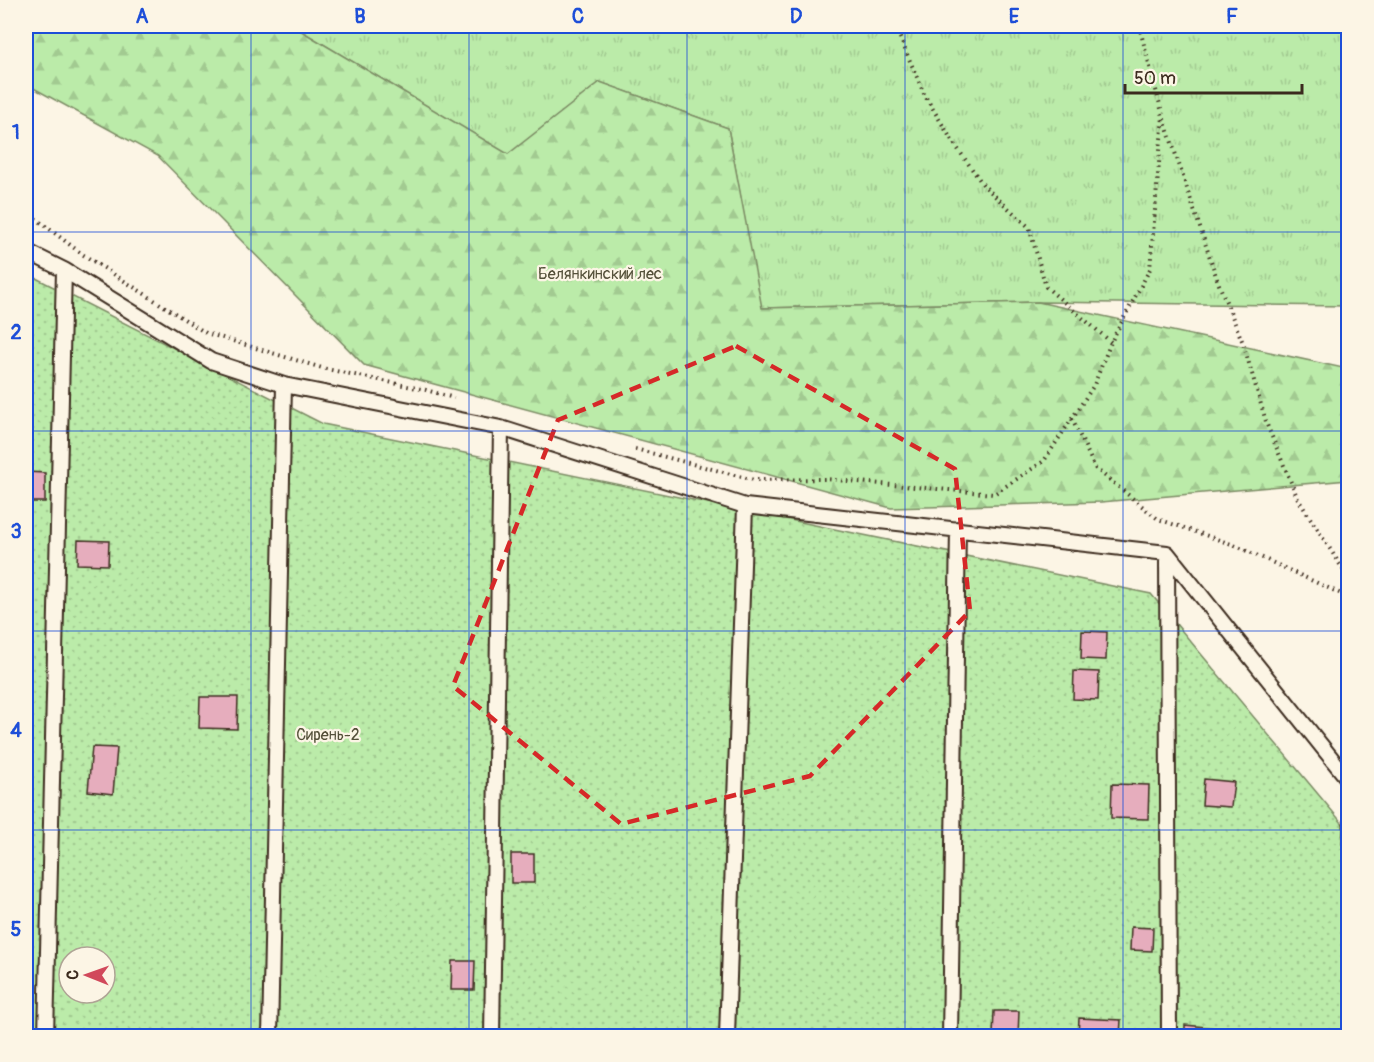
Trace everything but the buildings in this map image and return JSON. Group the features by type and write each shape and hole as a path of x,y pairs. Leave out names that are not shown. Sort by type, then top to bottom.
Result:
{"lane":[{"path":"26,251 64,270 211,361 284,385 501,428 745,506 1167,553 1348,778"},
{"path":"46,1036 64,270"},
{"path":"270,1036 284,385"},
{"path":"492,1036 501,428"},
{"path":"727,1036 745,506"},
{"path":"950,1036 958,529"},
{"path":"1167,553 1169,1036"}],"path":[{"path":"897,26 925,96 953,142 984,186 1029,227 1046,287 1111,342"},
{"path":"1139,26 1163,117 1218,282 1243,343 1267,424 1298,499 1348,577"},
{"path":"631,448 754,480 825,479 994,494 1044,461 1094,385 1111,342 1150,269 1163,117"},
{"path":"26,211 82,254 206,333 322,368 460,399"},
{"path":"1072,418 1095,468 1158,519 1234,545 1348,597"}],"highlighted area":[{"path":"736,346 955,469 970,611 810,776 621,824 453,686 558,420"}],"green space":[{"name":"Белянкинский лес","path":"26,26 293,26 508,154 600,82 728,128 762,308 1038,302 1348,369 1348,480 1101,502 891,508 364,365 158,156 26,84"},
{"path":"293,26 1348,26 1348,306 1038,302 761,308 728,128 600,82 508,155"},
{"name":"Сирень-2","path":"26,273 323,424 1151,594 1348,830 1348,1036 26,1036"}]}
